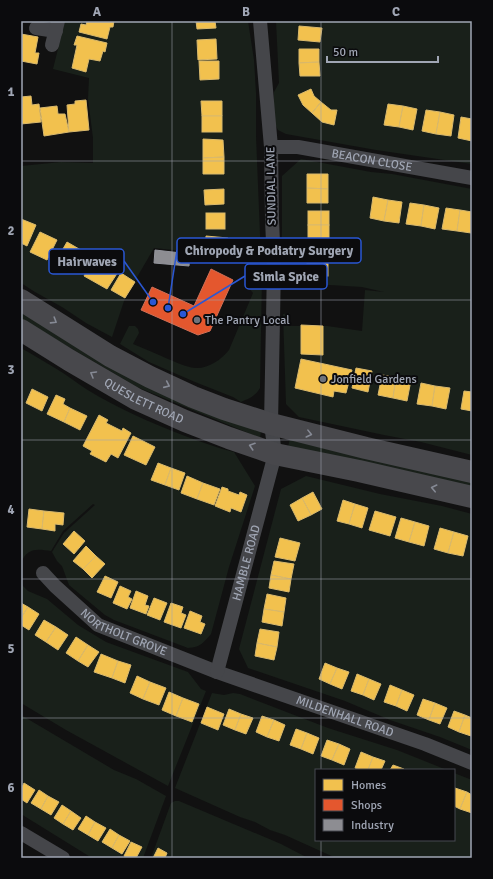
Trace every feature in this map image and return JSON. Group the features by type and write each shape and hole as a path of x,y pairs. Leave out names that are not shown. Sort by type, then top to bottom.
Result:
{"highway":[{"name":"QUESLETT ROAD","path":"21,300 110,356 193,397 224,409 271,424 366,448 472,472"},
{"name":"QUESLETT ROAD","path":"21,330 68,360 136,399 185,422 275,454 359,471 472,497"}],"street":[{"name":"SUNDIAL LANE","path":"260,21 271,147 274,266 271,424"},
{"path":"36,28 57,26 52,45"},
{"name":"BEACON CLOSE","path":"271,147 298,147 472,178"},
{"path":"271,424 275,454"},
{"name":"HAMBLE ROAD","path":"217,672 275,454"},
{"name":"NORTHOLT GROVE","path":"43,573 55,586 98,625 217,672"},
{"name":"MILDENHALL ROAD","path":"217,672 425,744 472,764"},
{"path":"21,833 64,858"}],"shaded area":[{"path":"65,21 248,21 254,60 261,259 154,248 125,298 112,337 86,323 21,283 21,166 61,162 93,163 93,138 88,99 89,78 53,69"},
{"path":"276,21 472,21 472,164 376,150 286,134 278,130 274,122 274,92 279,83"},
{"path":"301,159 472,189 472,455 421,442 299,417 286,404 283,314 290,313 290,326 327,326 362,331 365,290 384,292 362,287 281,282 282,176"},
{"path":"258,273 262,276 260,388 250,398 241,402 233,397 149,362 120,344 129,326 135,326 139,333 133,344 181,364 195,368 205,367 214,363 229,350 253,293 247,286 247,281 252,274"},
{"path":"21,311 261,431 260,438 137,387 21,319"},
{"path":"21,348 86,389 122,409 185,436 234,452 255,486 229,567 211,634 206,640 196,647 188,648 114,620 105,615 69,585 62,566 52,552 64,533 95,505 93,504 63,531 51,551 33,550 26,554 21,563"},
{"path":"290,438 472,481 472,489 288,447"},
{"path":"306,476 472,514 472,750 440,737 390,720 345,701 248,668 239,649 281,489"},
{"path":"22,585 28,591 47,599 78,625 106,642 188,672 201,689 206,691 168,786 66,730 21,703"},
{"path":"212,693 224,695 233,693 240,694 328,728 397,750 444,769 315,769 315,841 455,841 455,773 472,780 472,858 336,858 175,788"},
{"path":"21,715 114,770 136,779 166,796 143,858 92,858 21,814"},
{"path":"179,801 281,844 308,858 151,858 171,803"}],"building: Homes":[{"path":"87,21 114,21 113,27 110,27 107,39 79,32 81,24 86,25"},
{"path":"196,21 215,21 216,28 197,29"},
{"path":"299,26 322,28 320,42 298,40"},
{"path":"21,34 38,37 35,53 39,53 37,64 21,61"},
{"path":"77,36 107,43 105,52 103,51 100,61 89,59 86,72 72,68 77,45 74,45"},
{"path":"216,39 217,59 198,60 197,40"},
{"path":"299,49 319,49 319,62 299,63"},
{"path":"199,61 219,61 219,79 200,80"},
{"path":"319,62 320,76 300,76 299,63"},
{"path":"311,89 314,96 321,102 312,113 303,105 298,95"},
{"path":"31,96 32,105 39,104 41,122 21,124 21,97"},
{"path":"86,100 89,130 69,132 67,105 75,104 75,101"},
{"path":"201,101 222,101 222,116 202,116"},
{"path":"321,102 331,110 337,110 334,125 322,122 312,113"},
{"path":"388,104 403,106 399,127 384,125"},
{"path":"57,106 58,114 65,114 69,132 44,136 40,108"},
{"path":"403,106 417,109 413,130 399,127"},
{"path":"426,110 440,112 436,134 422,131"},
{"path":"440,112 454,115 451,136 436,134"},
{"path":"202,116 222,116 222,132 202,132"},
{"path":"461,117 472,119 472,141 458,138"},
{"path":"203,139 223,140 224,157 203,158"},
{"path":"224,157 224,174 203,174 203,158"},
{"path":"307,174 328,174 328,189 307,188"},
{"path":"307,188 328,189 328,203 307,203"},
{"path":"224,189 224,204 205,205 204,190"},
{"path":"373,197 388,200 384,221 370,218"},
{"path":"388,200 402,202 399,223 384,221"},
{"path":"410,203 424,205 421,226 406,224"},
{"path":"424,205 439,208 435,229 421,226"},
{"path":"446,208 460,210 457,231 442,229"},
{"path":"460,210 472,212 471,233 457,231"},
{"path":"308,211 329,211 329,225 308,225"},
{"path":"206,213 225,213 225,229 206,229"},
{"path":"21,219 36,225 27,246 21,243"},
{"path":"308,225 329,225 329,240 308,240"},
{"path":"40,232 57,240 47,260 30,252"},
{"path":"206,236 228,238 227,255 205,254"},
{"path":"67,242 86,253 76,272 56,261"},
{"path":"94,258 118,272 107,289 84,276"},
{"path":"307,262 328,262 328,276 307,276"},
{"path":"121,273 135,282 125,298 111,290"},
{"path":"301,325 323,326 323,355 301,354"},
{"name":"Jonfield Gardens","path":"301,359 352,370 346,393 334,391 333,397 295,388"},
{"path":"356,368 372,371 368,392 352,388"},
{"path":"382,375 396,377 393,398 378,395"},
{"path":"396,377 411,380 407,401 393,398"},
{"path":"421,383 435,386 432,406 417,404"},
{"path":"435,386 450,388 446,409 432,406"},
{"path":"32,389 48,397 42,411 26,403"},
{"path":"464,391 472,392 472,411 461,409"},
{"path":"56,395 65,399 63,404 70,408 64,422 47,414"},
{"path":"70,408 87,416 80,430 64,422"},
{"path":"99,415 108,420 106,423 122,431 123,428 131,433 118,458 111,454 106,462 90,454 92,451 83,446"},
{"path":"133,436 155,447 146,465 124,455"},
{"path":"158,463 171,468 165,485 151,480"},
{"path":"171,468 185,473 179,490 165,485"},
{"path":"187,476 203,483 197,499 181,493"},
{"path":"203,483 220,489 214,505 197,499"},
{"path":"222,487 239,495 240,492 247,495 241,512 231,508 230,512 215,506"},
{"path":"313,492 322,509 311,515 302,498"},
{"path":"302,498 311,515 298,521 290,505"},
{"path":"343,500 355,504 349,524 337,521"},
{"path":"355,504 368,508 362,528 349,524"},
{"path":"29,509 44,511 42,529 27,527"},
{"path":"44,511 64,513 63,525 55,524 55,531 42,529"},
{"path":"375,511 396,517 390,536 369,530"},
{"path":"401,518 415,522 409,542 395,538"},
{"path":"415,522 429,526 424,546 409,542"},
{"path":"440,528 454,532 448,553 434,549"},
{"path":"74,531 85,541 74,554 63,544"},
{"path":"454,532 468,536 463,556 448,553"},
{"path":"280,538 300,543 295,561 275,557"},
{"path":"86,546 96,556 83,569 73,561"},
{"path":"96,556 105,564 92,578 83,569"},
{"path":"274,561 294,564 291,579 271,575"},
{"path":"271,575 291,579 289,592 269,588"},
{"path":"105,576 118,582 111,598 97,592"},
{"path":"120,586 131,591 128,597 132,599 127,609 113,603"},
{"path":"136,591 148,596 145,605 149,606 146,614 130,608"},
{"path":"267,594 286,598 284,612 264,609"},
{"path":"154,598 167,603 160,620 147,615"},
{"path":"21,603 28,607 21,618"},
{"path":"171,603 183,607 181,613 186,615 181,628 164,622"},
{"path":"28,607 39,614 29,630 21,625 21,618"},
{"path":"264,609 284,612 282,626 262,622"},
{"path":"190,611 202,616 200,622 205,624 201,634 184,628"},
{"path":"44,620 56,627 46,642 35,635"},
{"path":"56,627 68,635 58,650 46,642"},
{"path":"260,629 279,632 277,647 257,643"},
{"path":"76,637 88,645 78,661 66,653"},
{"path":"257,643 277,647 274,660 255,656"},
{"path":"88,645 99,652 88,667 78,661"},
{"path":"101,654 118,661 112,678 94,672"},
{"path":"118,661 131,665 125,683 112,678"},
{"path":"325,663 337,668 330,684 319,679"},
{"path":"337,668 349,672 342,689 330,684"},
{"path":"357,674 369,679 363,695 351,691"},
{"path":"137,676 150,682 143,699 130,693"},
{"path":"369,679 381,684 374,700 363,695"},
{"path":"150,682 166,688 159,705 143,699"},
{"path":"390,685 402,690 396,706 384,702"},
{"path":"402,690 414,695 407,711 396,706"},
{"path":"169,692 183,698 176,716 162,710"},
{"path":"183,698 199,704 192,722 176,716"},
{"path":"423,699 435,703 429,720 417,715"},
{"path":"435,703 447,708 440,724 429,720"},
{"path":"207,707 224,714 218,730 201,723"},
{"path":"229,709 241,714 235,730 223,725"},
{"path":"454,711 465,715 459,732 448,727"},
{"path":"241,714 253,718 246,734 235,730"},
{"path":"465,715 472,718 471,736 459,732"},
{"path":"262,716 274,720 267,737 256,732"},
{"path":"274,720 285,725 279,741 267,737"},
{"path":"296,729 307,733 301,749 290,745"},
{"path":"307,733 319,738 313,754 301,749"},
{"path":"327,740 339,744 332,760 321,756"},
{"path":"339,744 350,749 344,765 332,760"},
{"path":"361,752 373,757 368,769 355,768"},
{"path":"373,757 385,761 381,769 368,769"},
{"path":"393,765 404,769 391,769"},
{"path":"24,783 35,790 27,803 21,799 21,789"},
{"path":"455,788 467,792 460,809 455,806"},
{"path":"39,790 48,796 41,809 31,803"},
{"path":"467,792 472,795 472,813 460,809"},
{"path":"48,796 59,802 51,815 41,809"},
{"path":"62,805 71,811 63,824 54,818"},
{"path":"71,811 81,818 73,830 63,824"},
{"path":"86,816 95,822 88,835 78,829"},
{"path":"95,822 106,828 98,841 88,835"},
{"path":"110,829 119,835 112,848 102,842"},
{"path":"119,835 130,841 122,854 112,848"},
{"path":"131,842 142,847 136,858 124,856"},
{"path":"158,848 167,853 165,858 153,858"}],"building: Shops":[{"path":"211,269 233,280 210,331 198,335 141,310 152,287 194,306"}],"building: Industry":[{"path":"155,250 190,254 189,266 154,263"}],"place":[{"name":"Hairwaves","path":"153,302"},
{"name":"Chiropody & Podiatry Surgery","path":"168,308"},
{"name":"Simla Spice","path":"183,314"},
{"name":"The Pantry Local","path":"197,320"},
{"name":"Jonfield Gardens","path":"323,379"}]}
